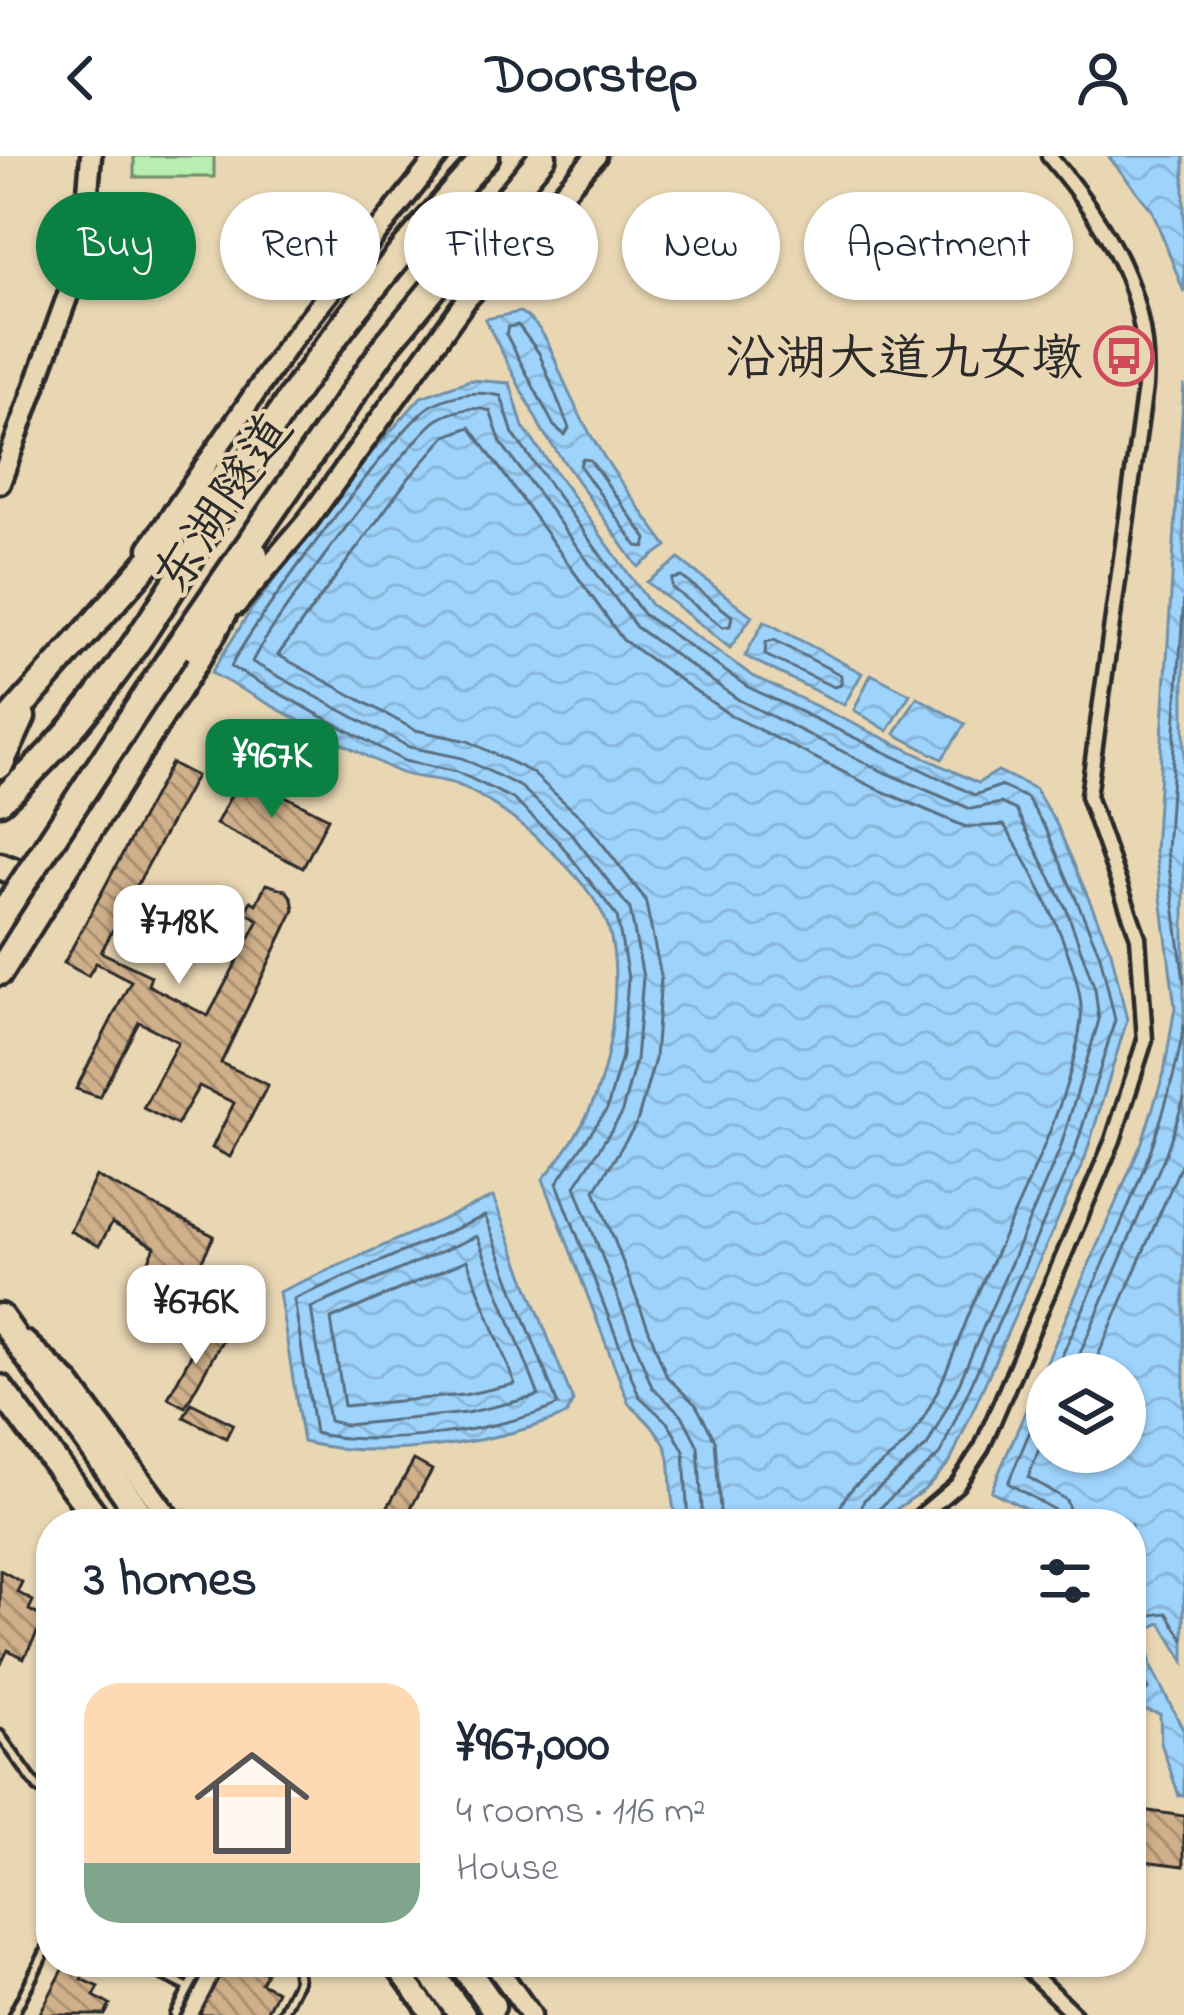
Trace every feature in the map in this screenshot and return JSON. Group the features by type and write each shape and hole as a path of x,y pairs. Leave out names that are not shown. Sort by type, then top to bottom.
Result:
{"highway":[{"name":"东湖隧道","path":"0,801 84,717 301,383 403,251 486,156"},
{"name":"东湖隧道","path":"0,918 303,460 438,278 543,156"},
{"path":"0,730 301,383"},
{"path":"0,972 214,631 303,460"},
{"path":"0,765 34,693"},
{"path":"0,866 13,874 41,874 73,857"},
{"path":"2,1320 137,1509"},
{"path":"0,1388 87,1509"},
{"path":"122,1488 142,1509"},
{"path":"434,1977 462,2015"},
{"path":"472,1977 492,2006"}],"street":[{"path":"0,483 70,290 84,238 91,156"},
{"path":"86,636 290,342 438,156"},
{"path":"214,631 308,520 466,300 596,156"},
{"path":"929,1509 957,1485 982,1447 1113,1140 1145,1040 1138,937 1088,796 1145,387 1145,333 1134,289 1105,229 1049,156"},
{"path":"2,1320 69,1382 163,1509"},
{"path":"404,1977 432,2015"},
{"path":"503,1977 526,2011"},
{"path":"1036,1977 1075,2015"}],"lane":[{"path":"0,1735 36,1785"},
{"path":"13,2015 36,1970"},
{"path":"167,1977 189,1988"},
{"path":"175,2015 195,1977"},
{"path":"281,2015 297,1977"}],"green space":[{"path":"134,156 214,156 214,177 134,177"}],"water":[{"path":"1108,156 1184,156 1184,292 1152,210"},
{"path":"520,312 545,338 594,441 667,546 638,567 543,432 485,319"},
{"path":"470,380 510,383 523,427 651,605 753,676 978,783 998,771 1035,789 1057,825 1111,951 1127,1020 1085,1158 950,1462 924,1490 897,1509 674,1509 666,1448 648,1421 629,1404 543,1179 583,1123 606,1063 615,971 608,926 599,907 566,865 499,808 451,782 396,771 211,673 251,610 373,451 421,397"},
{"path":"1184,384 1184,1661 1161,1623 1146,1630 1146,1509 1027,1509 991,1491 1026,1410 1026,1473 1146,1473 1146,1353 1051,1353 1142,1142 1164,1073 1175,1007 1155,851"},
{"path":"679,559 752,616 730,648 647,582"},
{"path":"764,621 862,673 844,705 745,656"},
{"path":"871,674 910,694 888,731 854,710"},
{"path":"917,697 965,724 942,759 895,734"},
{"path":"493,1197 573,1401 566,1415 505,1434 435,1446 365,1450 303,1442 279,1292"},
{"path":"1146,1636 1151,1667 1184,1731 1184,1795 1179,1796 1161,1743 1160,1714 1146,1710"}],"building":[{"path":"171,763 196,776 101,952 151,976 148,985 208,1016 259,920 245,912 251,901 256,904 266,884 286,890 294,910 221,1063 268,1085 230,1157 212,1148 234,1103 199,1086 177,1125 143,1108 178,1042 139,1022 99,1097 76,1089 131,981 96,963 88,976 64,963"},
{"path":"242,774 328,818 303,868 216,824"},
{"path":"96,1176 214,1236 170,1325 130,1302 155,1247 112,1223 99,1246 70,1231"},
{"path":"206,1327 224,1337 185,1407 168,1398"},
{"path":"191,1403 233,1424 226,1438 184,1417"},
{"path":"414,1460 432,1470 410,1509 386,1509"},
{"path":"0,1570 22,1582 17,1592 33,1601 29,1610 36,1614 36,1635 24,1658 8,1650 0,1665"},
{"path":"1146,1811 1184,1816 1184,1866 1146,1861"},
{"path":"59,1977 83,1977 99,1987 94,1996 110,2005 105,2015 39,2015"},
{"path":"219,1977 264,1977 261,1983 277,1991 265,2015 199,2015"}],"place":[{"name":"沿湖大道九女墩","path":"1124,356"}]}
